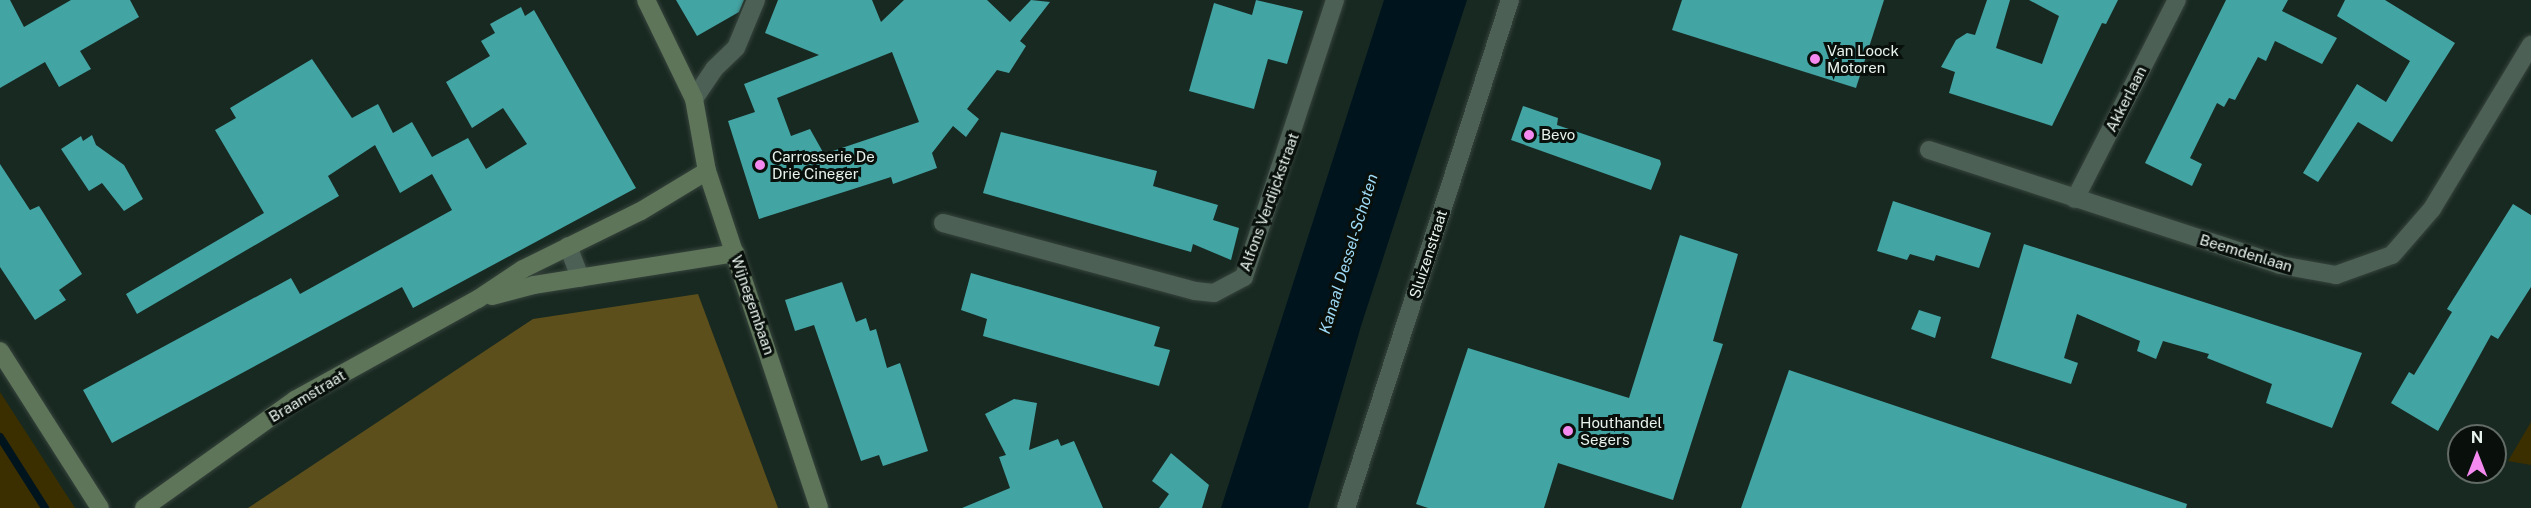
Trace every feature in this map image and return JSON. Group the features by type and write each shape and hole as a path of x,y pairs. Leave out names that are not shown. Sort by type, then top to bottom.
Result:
{"street":[{"name":"Wijnegembaan","path":"646,0 694,99 707,171 819,508"},
{"path":"694,99 714,69 736,48 756,0"},
{"name":"Alfons Verdijckstraat","path":"943,223 1194,291 1214,293 1237,281 1244,277 1290,145 1335,0"},
{"name":"Sluizenstraat","path":"1346,508 1510,0"},
{"name":"Akkerlaan","path":"2075,199 2176,0"},
{"name":"Beemdenlaan","path":"1929,150 2280,266 2336,275 2392,255 2432,209 2531,45"},
{"name":"Braamstraat","path":"144,508 295,400 478,299 523,269 641,211 707,171"},
{"path":"568,246 580,278"},
{"name":"Braamstraat","path":"478,299 580,278 735,253"},
{"path":"0,351 100,508"}],"shaded area":[{"path":"698,294 778,508 248,508 533,319"},
{"path":"0,392 75,508 0,508"},
{"path":"2531,422 2531,465 2508,461"}],"water":[{"name":"Kanaal Dessel-Schoten","path":"1384,0 1467,0 1361,326 1308,508 1221,508"}],"building":[{"path":"0,0 10,0 24,27 71,0 130,0 139,17 80,51 91,69 59,87 45,62 0,88"},
{"path":"676,0 744,0 739,12 697,36"},
{"path":"778,0 872,0 881,22 904,0 987,0 1010,22 1031,0 1050,2 1020,41 1026,46 1009,73 997,70 967,109 979,119 966,137 953,126 932,153 937,168 893,184 891,177 759,219 728,121 755,112 744,84 819,55 765,33","holes":["892,52 919,122 824,154 810,129 791,136 777,98"]},
{"path":"1256,0 1303,11 1287,64 1268,59 1254,109 1189,91 1214,3 1252,15"},
{"name":"Van Loock Motoren","path":"1682,0 1884,0 1856,88 1672,30"},
{"path":"1987,0 2010,0 1996,48 2042,64 2059,16 2029,0 2118,0 2106,24 2102,23 2052,126 1949,93 1955,72 1941,67 1956,40 1967,33 1975,35"},
{"path":"2226,0 2288,0 2282,11 2337,38 2322,64 2275,41 2266,61 2258,57 2235,100 2229,98 2224,107 2217,103 2190,158 2202,164 2192,186 2145,163"},
{"path":"2345,0 2385,0 2455,43 2392,142 2358,122 2318,182 2303,173 2357,84 2386,102 2410,61 2337,16"},
{"path":"521,7 525,16 534,10 636,188 413,308 402,287 112,443 83,390 291,278 300,294 452,210 432,174 400,193 375,145 328,176 339,196 137,314 126,294 264,213 215,130 236,118 230,108 312,59 352,118 378,104 393,133 412,122 432,157 468,138 486,169 527,144 503,108 472,128 446,82 490,56 481,41 495,33 490,24"},
{"path":"1523,106 1558,118 1557,125 1660,160 1661,164 1651,190 1511,140"},
{"path":"1001,132 1157,171 1153,186 1218,205 1213,220 1239,228 1231,260 1193,244 1191,252 983,193"},
{"path":"92,135 96,145 124,165 143,199 124,211 102,183 89,191 61,149 81,136 83,141"},
{"path":"0,164 30,210 39,206 82,274 59,290 66,300 35,320 0,267"},
{"path":"1893,201 1991,233 1979,268 1936,255 1934,261 1910,254 1907,260 1877,251"},
{"path":"2513,204 2531,215 2531,287 2498,339 2491,335 2438,431 2391,403 2409,372 2414,375 2452,312 2447,309"},
{"name":"Houthandel Segers","path":"1680,235 1738,254 1713,341 1723,344 1673,500 1558,463 1544,508 1428,508 1416,504 1468,348 1629,398"},
{"path":"2024,244 2362,353 2332,428 2266,403 2272,384 2207,358 2209,354 2163,341 2156,359 2137,351 2140,341 2077,314 2064,358 2078,363 2071,384 1991,358"},
{"path":"971,273 1160,327 1154,346 1170,350 1159,386 983,336 987,319 961,310"},
{"path":"842,282 856,322 866,318 870,331 876,329 887,368 900,363 928,451 883,466 879,455 861,461 814,325 795,331 785,300"},
{"path":"1919,310 1941,317 1935,338 1911,329"},
{"path":"1789,370 2187,504 2186,508 1741,508"},
{"path":"1014,399 1037,403 1029,450 1058,439 1061,446 1074,441 1103,508 962,508 1010,488 999,457 1006,455 985,414"},
{"path":"1171,453 1209,485 1202,508 1159,508 1169,494 1152,481"}],"waterway":[{"path":"0,437 45,508"}],"place":[{"name":"Van Loock Motoren","path":"1815,59"},
{"name":"Bevo","path":"1529,135"},
{"name":"Carrosserie De Drie Cineger","path":"760,165"},
{"name":"Houthandel Segers","path":"1568,431"}]}
